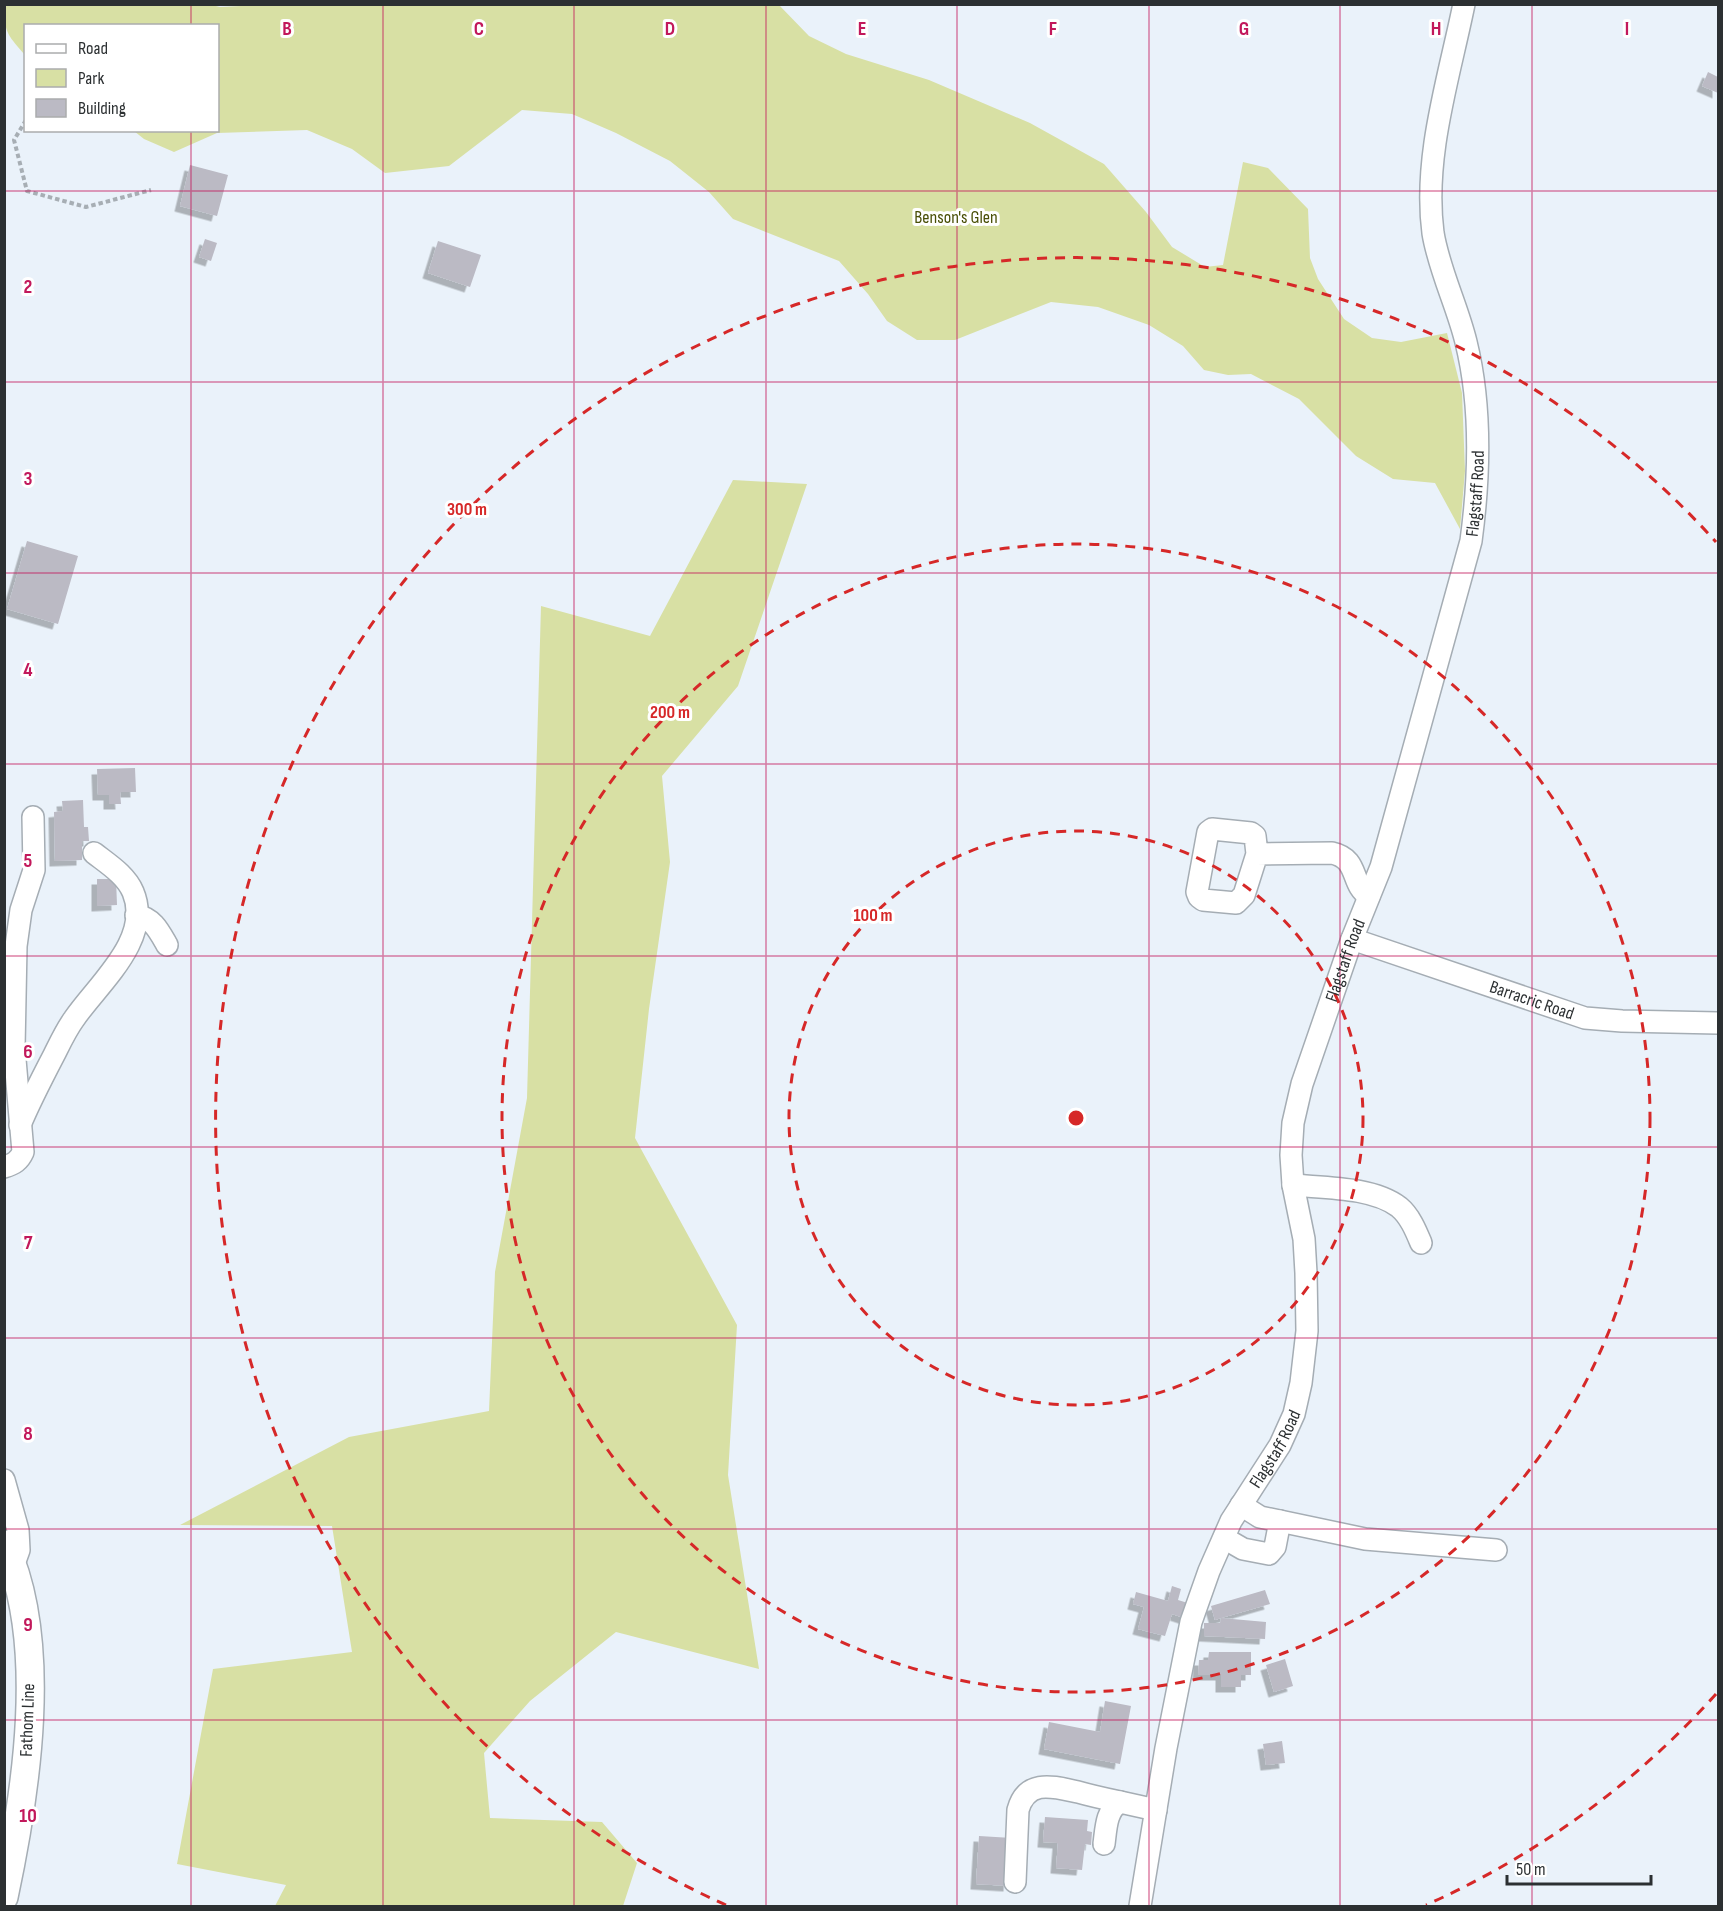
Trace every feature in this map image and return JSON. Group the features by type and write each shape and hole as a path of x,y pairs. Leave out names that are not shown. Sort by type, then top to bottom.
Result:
{"main road":[{"name":"Fathom Line","path":"4,1897 18,1828 26,1771 29,1709 29,1649 22,1594 9,1554"}],"street":[{"name":"Flagstaff Road","path":"1140,1906 1191,1622 1231,1521 1280,1445 1294,1414 1301,1383 1307,1331 1304,1239 1293,1185 1291,1155 1297,1104 1352,939 1381,867 1472,540 1477,495 1478,430 1475,381 1434,235 1431,198 1434,145 1464,4"},
{"path":"9,1165 20,1159 23,1152 14,1048 16,946 21,910 34,870 33,817"},
{"path":"20,1126 72,1021 115,969 131,938 136,915 132,891 119,873 94,853"},
{"path":"1257,854 1332,853 1342,855 1347,859 1363,891 1369,896"},
{"path":"136,915 144,916 151,921 167,945"},
{"name":"Barracric Road","path":"1352,939 1585,1018 1719,1023"},
{"path":"1293,1185 1371,1194 1399,1208 1414,1226 1421,1243"},
{"path":"4,1480 18,1530 19,1550 9,1554"},
{"path":"1241,1505 1260,1517 1365,1539 1496,1550"},
{"path":"1224,1538 1243,1549 1269,1554 1275,1547 1280,1521"},
{"path":"1015,1882 1018,1810 1021,1802 1036,1788 1054,1786 1156,1810"},
{"path":"1104,1844 1111,1812 1120,1802"}],"path":[{"path":"24,123 14,140 27,190 86,207 152,190"}],"green space":[{"name":"Benson's Glen","path":"285,4 779,5 809,36 846,54 929,80 1030,123 1104,164 1146,212 1172,247 1205,267 1223,265 1243,162 1268,168 1308,209 1310,258 1318,279 1344,319 1372,338 1401,342 1447,333 1462,393 1465,471 1460,529 1435,483 1393,479 1356,456 1299,399 1251,374 1228,375 1204,370 1183,346 1149,325 1098,307 1051,302 955,340 917,340 887,321 868,294 839,261 733,219 709,192 670,161 616,133 572,114 522,110 449,166 385,173 352,149 307,130 217,133 174,152 144,139 135,132 219,132 219,24 24,24 24,54 10,37 6,28 5,5 212,5 220,7"},
{"path":"733,480 807,484 738,686 662,776 670,862 649,1009 635,1138 737,1325 728,1475 759,1669 616,1632 530,1701 484,1753 490,1818 602,1822 637,1863 623,1906 275,1906 286,1885 177,1864 213,1669 352,1652 332,1526 180,1525 349,1437 489,1411 495,1272 527,1098 541,606 650,636"}],"building":[{"path":"1708,72 1718,77 1718,93 1702,86"},
{"path":"190,165 228,175 217,216 180,206"},
{"path":"205,239 217,243 211,261 199,257"},
{"path":"438,241 481,255 470,287 428,273"},
{"path":"27,541 78,556 58,624 7,609"},
{"path":"135,768 136,792 120,792 121,804 109,804 109,795 98,795 97,769"},
{"path":"83,800 84,827 88,827 89,841 82,841 82,860 55,861 54,812 63,811 62,801"},
{"path":"97,879 116,879 117,905 97,906"},
{"path":"1172,1586 1181,1589 1178,1600 1191,1604 1187,1619 1172,1614 1165,1636 1138,1629 1144,1607 1133,1604 1136,1592 1168,1601"},
{"path":"1265,1590 1270,1604 1215,1620 1211,1606"},
{"path":"1221,1618 1266,1622 1265,1639 1204,1636 1204,1623 1220,1623"},
{"path":"1209,1652 1251,1652 1251,1675 1241,1675 1241,1687 1221,1687 1221,1675 1198,1675 1199,1660 1208,1660"},
{"path":"1285,1659 1293,1686 1274,1692 1266,1665"},
{"path":"1105,1701 1131,1706 1120,1764 1044,1749 1049,1722 1100,1732"},
{"path":"1282,1741 1285,1763 1266,1765 1263,1744"},
{"path":"1045,1817 1088,1820 1087,1831 1092,1832 1091,1845 1085,1844 1082,1870 1056,1868 1058,1843 1043,1842"},
{"path":"979,1836 1012,1838 1009,1886 976,1884"}]}
